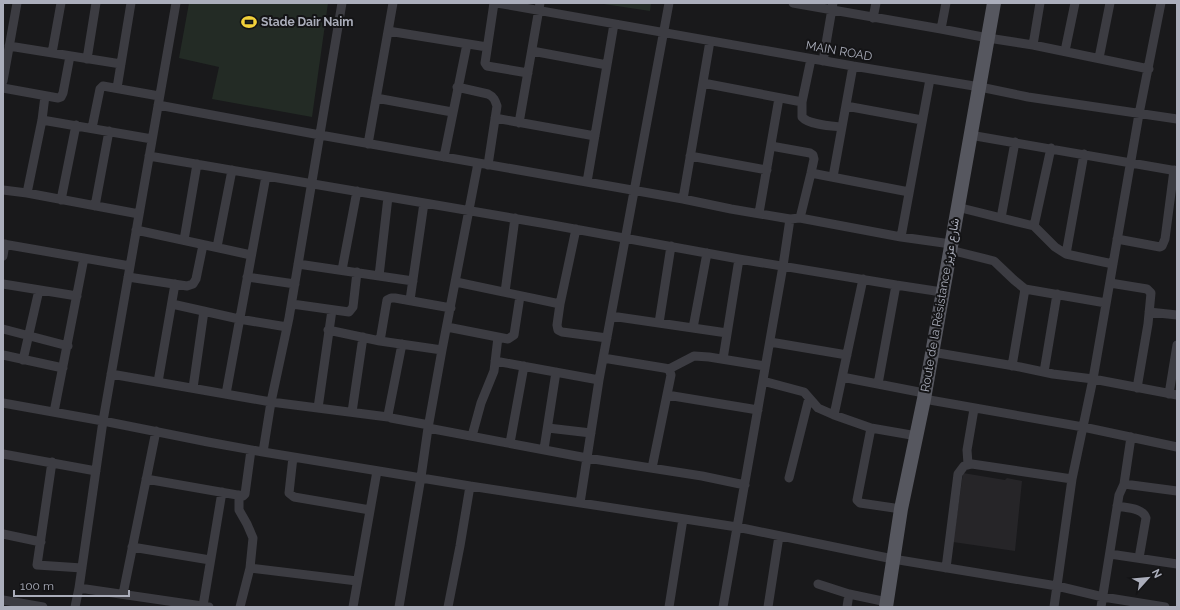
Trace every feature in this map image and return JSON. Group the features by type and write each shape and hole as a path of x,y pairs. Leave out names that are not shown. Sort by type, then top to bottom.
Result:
{"main road":[{"name":"Route de la Résistance شارع عزيز","path":"887,605 901,509 924,396 994,3"}],"street":[{"path":"3,81 17,3"},
{"path":"52,53 61,3"},
{"path":"87,59 96,3"},
{"path":"117,88 131,3"},
{"path":"75,607 103,421 176,3"},
{"path":"263,452 271,402 292,304 342,3"},
{"path":"368,144 393,3"},
{"path":"494,3 485,63 487,66 528,73"},
{"name":"MAIN ROAD","path":"497,3 540,7 614,24 980,87 1028,97 1177,119"},
{"path":"580,502 599,380 669,3"},
{"path":"793,3 832,6 873,18 988,38 1033,44 1149,69"},
{"path":"873,18 876,3"},
{"path":"941,29 946,3"},
{"path":"1033,44 1040,3"},
{"path":"1065,51 1075,3"},
{"path":"1099,58 1110,3"},
{"path":"1054,607 1072,479 1093,379 1139,114 1161,3"},
{"path":"823,61 832,6"},
{"path":"519,123 540,7"},
{"path":"587,182 614,24"},
{"path":"388,31 487,47"},
{"path":"683,199 710,41"},
{"path":"444,157 467,44"},
{"path":"9,46 121,64"},
{"path":"532,52 607,66"},
{"path":"3,88 61,98 70,56"},
{"path":"811,59 802,102 802,117 804,120 811,122 842,127"},
{"path":"832,178 853,66"},
{"path":"901,237 930,79"},
{"path":"702,83 802,102"},
{"path":"92,128 101,87 117,88 159,100 320,135 683,199 731,209 790,219 800,218 950,247 994,261 1025,289 1106,303"},
{"path":"398,607 421,477 428,427 469,210 483,164 497,106 492,96 488,94 457,88"},
{"path":"27,193 42,120 45,96"},
{"path":"376,98 452,112"},
{"path":"759,213 779,98"},
{"path":"846,106 922,120"},
{"path":"495,118 595,136"},
{"path":"42,120 152,139"},
{"path":"61,200 76,125"},
{"path":"95,206 109,131"},
{"path":"970,135 1176,170 1165,239 1162,246 1160,247 1118,239"},
{"path":"1001,218 1015,142"},
{"path":"771,146 810,153 813,155 814,160 800,218"},
{"path":"1034,226 1051,148"},
{"path":"1066,254 1084,154"},
{"path":"149,156 515,218 739,259 942,292"},
{"path":"690,156 767,170"},
{"path":"184,240 197,164"},
{"path":"217,248 232,170"},
{"path":"811,173 909,192"},
{"path":"226,394 266,176"},
{"path":"3,190 27,193 139,214"},
{"path":"342,270 357,191"},
{"path":"379,276 388,197"},
{"path":"410,300 424,203"},
{"path":"957,207 1034,226 1055,247 1066,254 1113,264"},
{"path":"504,292 515,218"},
{"path":"723,607 770,342 790,219"},
{"path":"576,229 560,304 557,325 558,330 562,332 607,338"},
{"path":"136,230 251,255"},
{"path":"3,256 4,244 130,266"},
{"path":"128,277 187,286 193,284 196,279 204,244"},
{"path":"659,323 671,246"},
{"path":"693,328 707,253"},
{"path":"54,412 84,258"},
{"path":"723,359 739,259"},
{"path":"298,264 413,281"},
{"path":"292,304 349,312 353,308 357,272"},
{"path":"247,277 295,284"},
{"path":"834,414 864,279"},
{"path":"456,282 560,304"},
{"path":"1110,283 1147,289 1151,293 1137,388"},
{"path":"3,284 77,296"},
{"path":"158,382 175,284"},
{"path":"878,384 896,285"},
{"path":"1012,366 1025,289"},
{"path":"23,360 39,290"},
{"path":"1044,372 1057,294"},
{"path":"447,327 508,339 514,334 520,296"},
{"path":"380,341 387,300 391,298 451,308"},
{"path":"172,304 239,319 287,327"},
{"path":"318,408 332,310"},
{"path":"193,388 204,311"},
{"path":"1149,312 1177,315"},
{"path":"611,316 727,334"},
{"path":"3,329 68,346"},
{"path":"328,330 380,341 442,350"},
{"path":"352,412 363,337"},
{"path":"472,436 481,404 494,371 498,337"},
{"path":"770,342 847,356"},
{"path":"388,417 387,413 402,344"},
{"path":"932,352 1173,394 1177,345"},
{"path":"3,355 63,368"},
{"path":"603,358 669,369 694,356 765,366"},
{"path":"495,360 599,380"},
{"path":"510,443 524,366"},
{"path":"652,468 671,375 669,369"},
{"path":"544,449 556,372"},
{"path":"112,374 271,402 388,417 428,427 587,458 702,476 745,485"},
{"path":"842,376 974,409 1083,427 1177,447"},
{"path":"763,381 804,392 818,408 871,428 916,436"},
{"path":"667,395 758,410"},
{"path":"789,478 808,398"},
{"path":"3,403 251,450 737,528 893,559 1057,586 1103,597 1164,607"},
{"path":"968,464 967,450 974,409"},
{"path":"548,428 591,433"},
{"path":"871,428 857,500 860,503 901,509"},
{"path":"123,594 156,431"},
{"path":"1101,607 1117,506 1119,495 1124,484 1131,437"},
{"path":"146,479 243,496 245,494 251,450"},
{"path":"3,454 96,471"},
{"path":"293,457 289,493 294,497 370,510"},
{"path":"52,462 37,565 82,568"},
{"path":"946,568 958,474 961,469 968,464 1072,479"},
{"path":"353,607 377,471"},
{"path":"1124,484 1177,490"},
{"path":"448,607 470,486"},
{"path":"79,588 206,607 210,560 222,492"},
{"path":"239,495 239,510 253,538 250,568 240,607"},
{"path":"1117,506 1142,512 1145,515 1146,518 1139,558"},
{"path":"669,607 683,519"},
{"path":"3,534 41,542"},
{"path":"768,607 779,536"},
{"path":"132,546 210,560"},
{"path":"1110,554 1177,564"},
{"path":"250,568 358,581"},
{"path":"818,584 887,605"},
{"path":"847,607 849,594"},
{"path":"3,600 43,607"}],"shaded area":[{"path":"189,3 328,3 312,117 212,99 219,67 179,58"},
{"path":"597,3 651,3 650,11"},
{"path":"963,473 1005,480 1007,478 1022,481 1015,551 953,542"}],"place":[{"name":"Stade Dair Naim","path":"249,22"}]}
